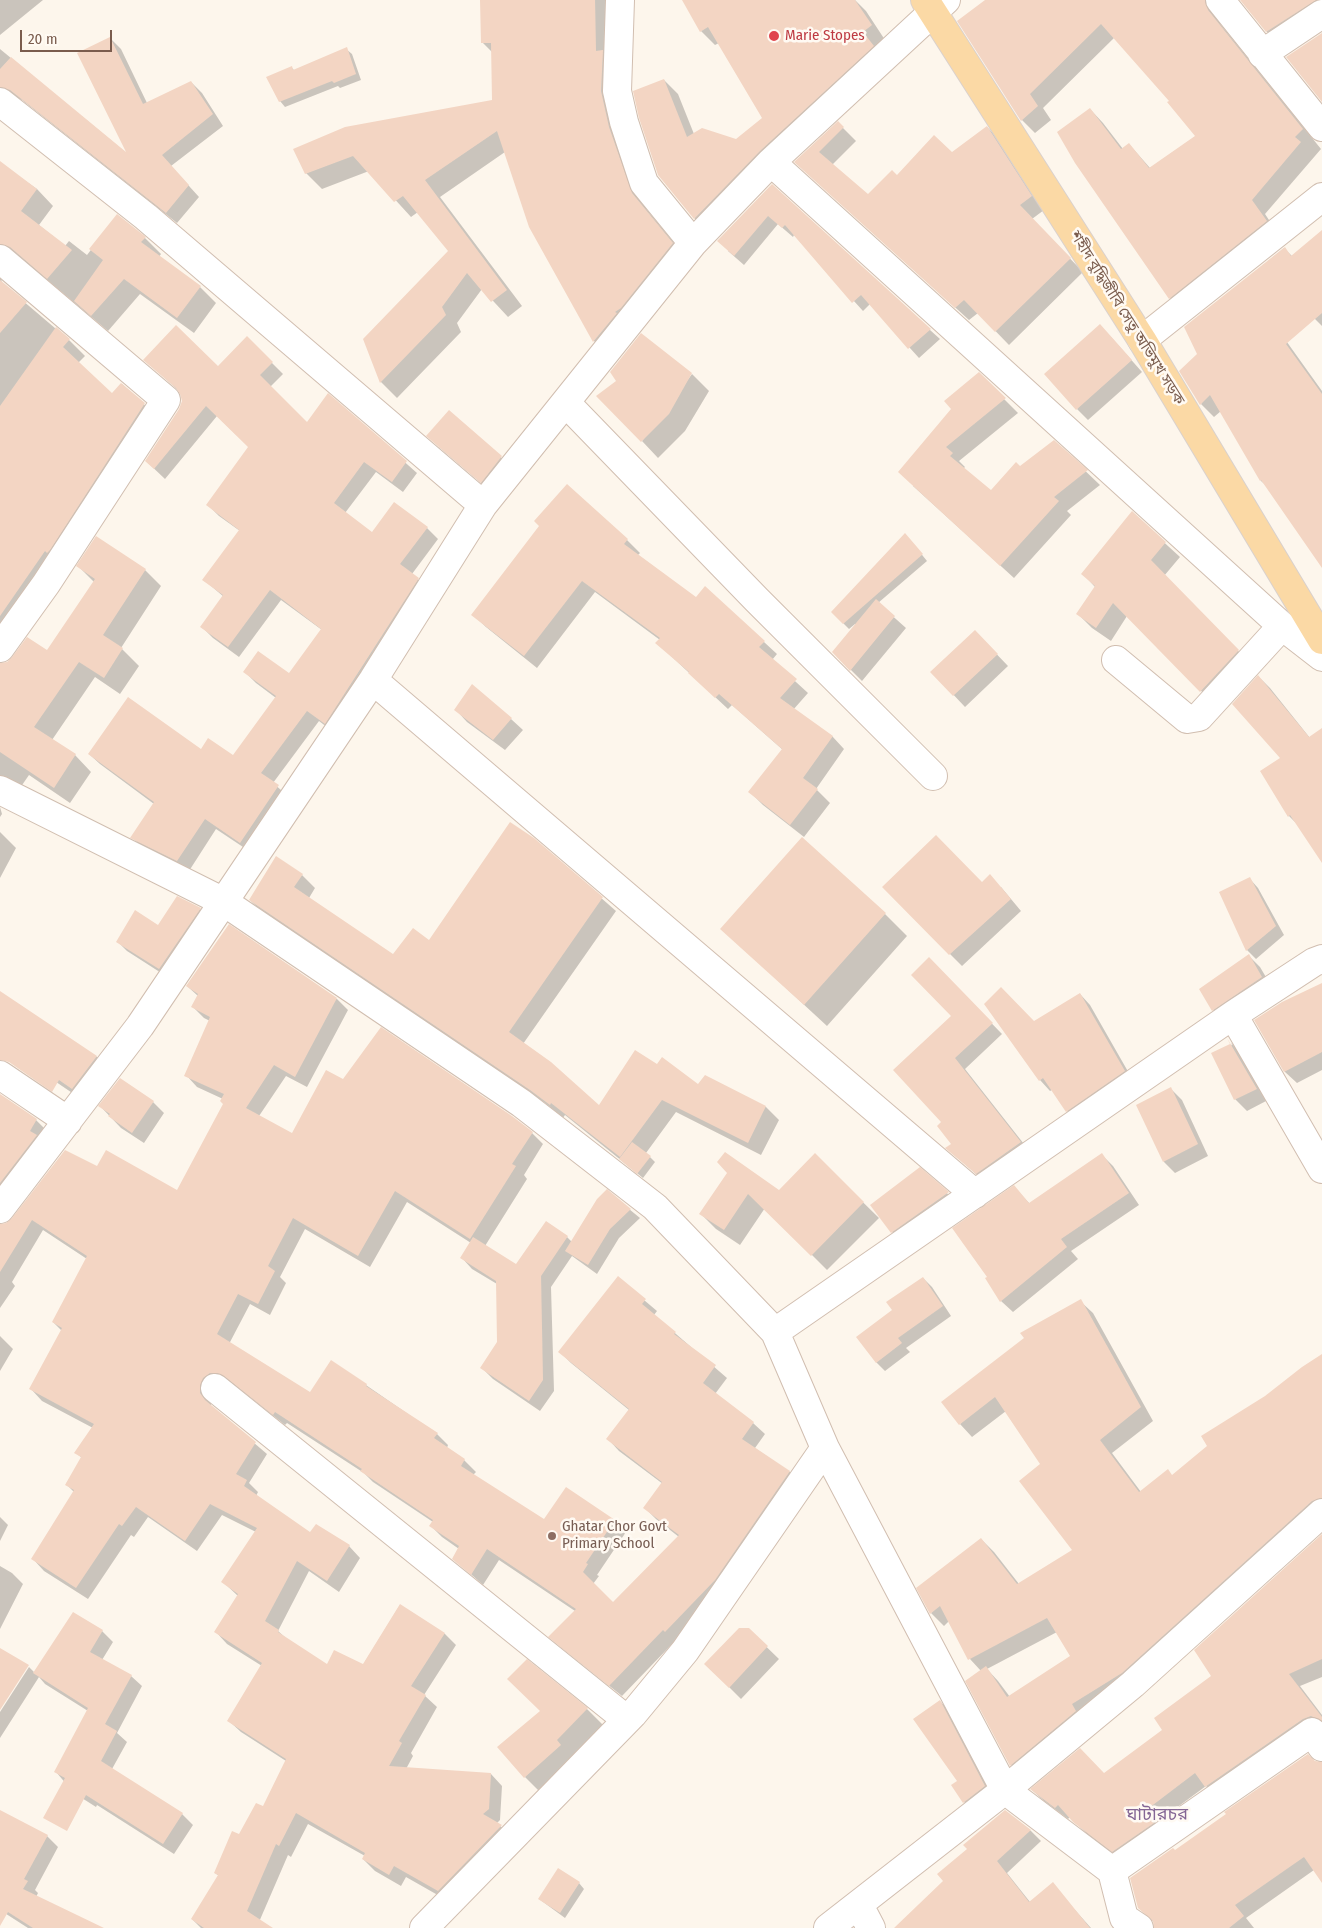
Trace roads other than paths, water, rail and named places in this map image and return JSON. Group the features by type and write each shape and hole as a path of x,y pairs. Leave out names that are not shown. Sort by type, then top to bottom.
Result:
{"main road":[{"name":"শহীদ বুদ্ধিজীবি সেতু অভিমুখ সড়ক","path":"935,4 1142,340 1322,640"}],"street":[{"path":"620,0 617,91 624,122 644,182 693,244"},
{"path":"1220,0 1322,127"},
{"path":"0,1209 140,1026 372,680 483,505 693,244 771,162 935,4"},
{"path":"1262,54 1322,14"},
{"path":"0,102 146,217 483,505"},
{"path":"771,162 902,274 1282,626 1322,657"},
{"path":"1142,340 1322,197"},
{"path":"0,259 166,400 46,584 0,648"},
{"path":"566,403 757,600 933,776"},
{"path":"1116,660 1187,720 1199,717 1282,626"},
{"path":"372,680 975,1194"},
{"path":"0,790 224,902 521,1103 655,1207 775,1332 825,1448 1005,1790 1112,1871 1124,1918 1139,1928"},
{"path":"775,1332 1233,1015 1314,962 1322,959"},
{"path":"1233,1015 1322,1168"},
{"path":"0,1075 68,1121"},
{"path":"215,1388 627,1720"},
{"path":"424,1928 627,1720 685,1651 825,1448"},
{"path":"828,1928 865,1916 1005,1790 1133,1684 1322,1513"},
{"path":"1112,1871 1312,1732 1322,1747"}],"place":[{"name":"Marie Stopes","path":"774,36"},
{"name":"Ghatar Chor Govt Primary School","path":"552,1536"}],"district":[{"name":"ঘাটারচর","path":"1157,1815"}]}
